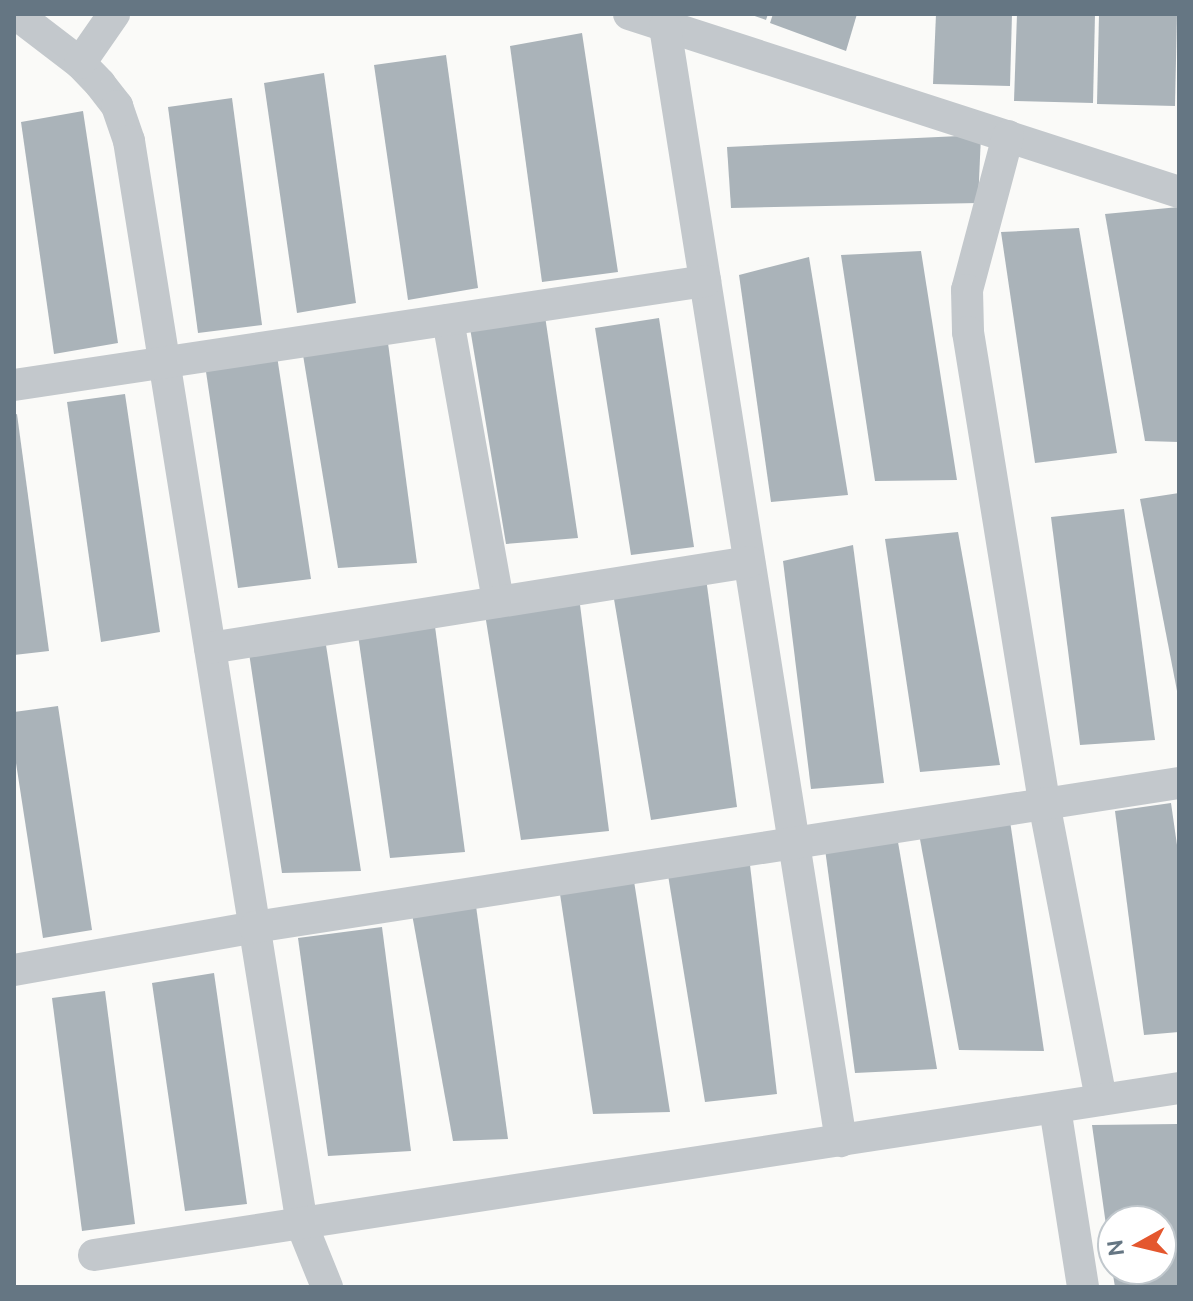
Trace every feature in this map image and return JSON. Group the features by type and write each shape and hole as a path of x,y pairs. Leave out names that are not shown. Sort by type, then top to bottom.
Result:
{"street":[{"path":"16,14 80,63 117,106 129,141 302,1225 327,1287"},
{"path":"80,63 114,14"},
{"path":"629,14 1179,192"},
{"path":"665,27 841,1141"},
{"path":"1008,136 967,290 968,332 1044,803 1101,1100"},
{"path":"14,385 705,281"},
{"path":"448,320 498,602"},
{"path":"210,648 749,562"},
{"path":"14,970 255,927 794,846 1179,783"},
{"path":"94,1255 1179,1088"},
{"path":"1055,1108 1083,1287"}],"building":[{"path":"749,14 768,14 766,20"},
{"path":"773,14 857,14 846,51 770,23"},
{"path":"936,14 1012,14 1010,86 933,84"},
{"path":"1017,14 1095,14 1093,103 1014,101"},
{"path":"1099,14 1177,14 1175,106 1097,104"},
{"path":"582,33 618,272 542,282 510,46"},
{"path":"446,55 478,288 408,300 374,65"},
{"path":"324,73 356,303 297,313 264,83"},
{"path":"232,98 262,325 198,333 168,107"},
{"path":"83,111 118,343 54,354 21,122"},
{"path":"981,135 978,203 731,208 727,147"},
{"path":"1179,207 1179,442 1145,441 1105,214"},
{"path":"1079,228 1117,453 1035,463 1001,232"},
{"path":"921,251 957,480 875,481 841,255"},
{"path":"809,257 848,495 771,502 739,275"},
{"path":"545,316 578,538 506,544 470,328"},
{"path":"659,318 694,547 631,555 595,328"},
{"path":"388,343 417,563 338,568 303,355"},
{"path":"277,356 311,579 238,588 205,365"},
{"path":"125,394 160,632 101,642 67,402"},
{"path":"17,414 49,651 14,655 14,415"},
{"path":"1179,493 1179,696 1178,696 1140,499"},
{"path":"1124,509 1155,740 1080,745 1051,517"},
{"path":"958,532 1000,765 920,772 885,539"},
{"path":"853,545 884,783 811,789 783,561"},
{"path":"706,578 737,807 651,820 613,593"},
{"path":"579,597 609,831 521,840 485,614"},
{"path":"434,619 465,852 390,858 358,635"},
{"path":"326,645 361,871 282,873 249,653"},
{"path":"58,706 92,930 43,938 14,750 14,712"},
{"path":"1171,803 1179,859 1179,1032 1144,1035 1115,811"},
{"path":"1010,821 1044,1051 959,1050 919,834"},
{"path":"898,842 937,1069 855,1073 825,849"},
{"path":"750,865 777,1094 705,1102 668,875"},
{"path":"634,881 670,1112 593,1114 560,894"},
{"path":"476,906 508,1139 453,1141 412,914"},
{"path":"382,927 411,1151 328,1156 298,938"},
{"path":"214,973 247,1204 185,1211 152,983"},
{"path":"105,991 135,1224 82,1231 52,998"},
{"path":"1178,1124 1179,1287 1115,1287 1177,1285 1177,1205 1103,1205 1092,1125"}]}
